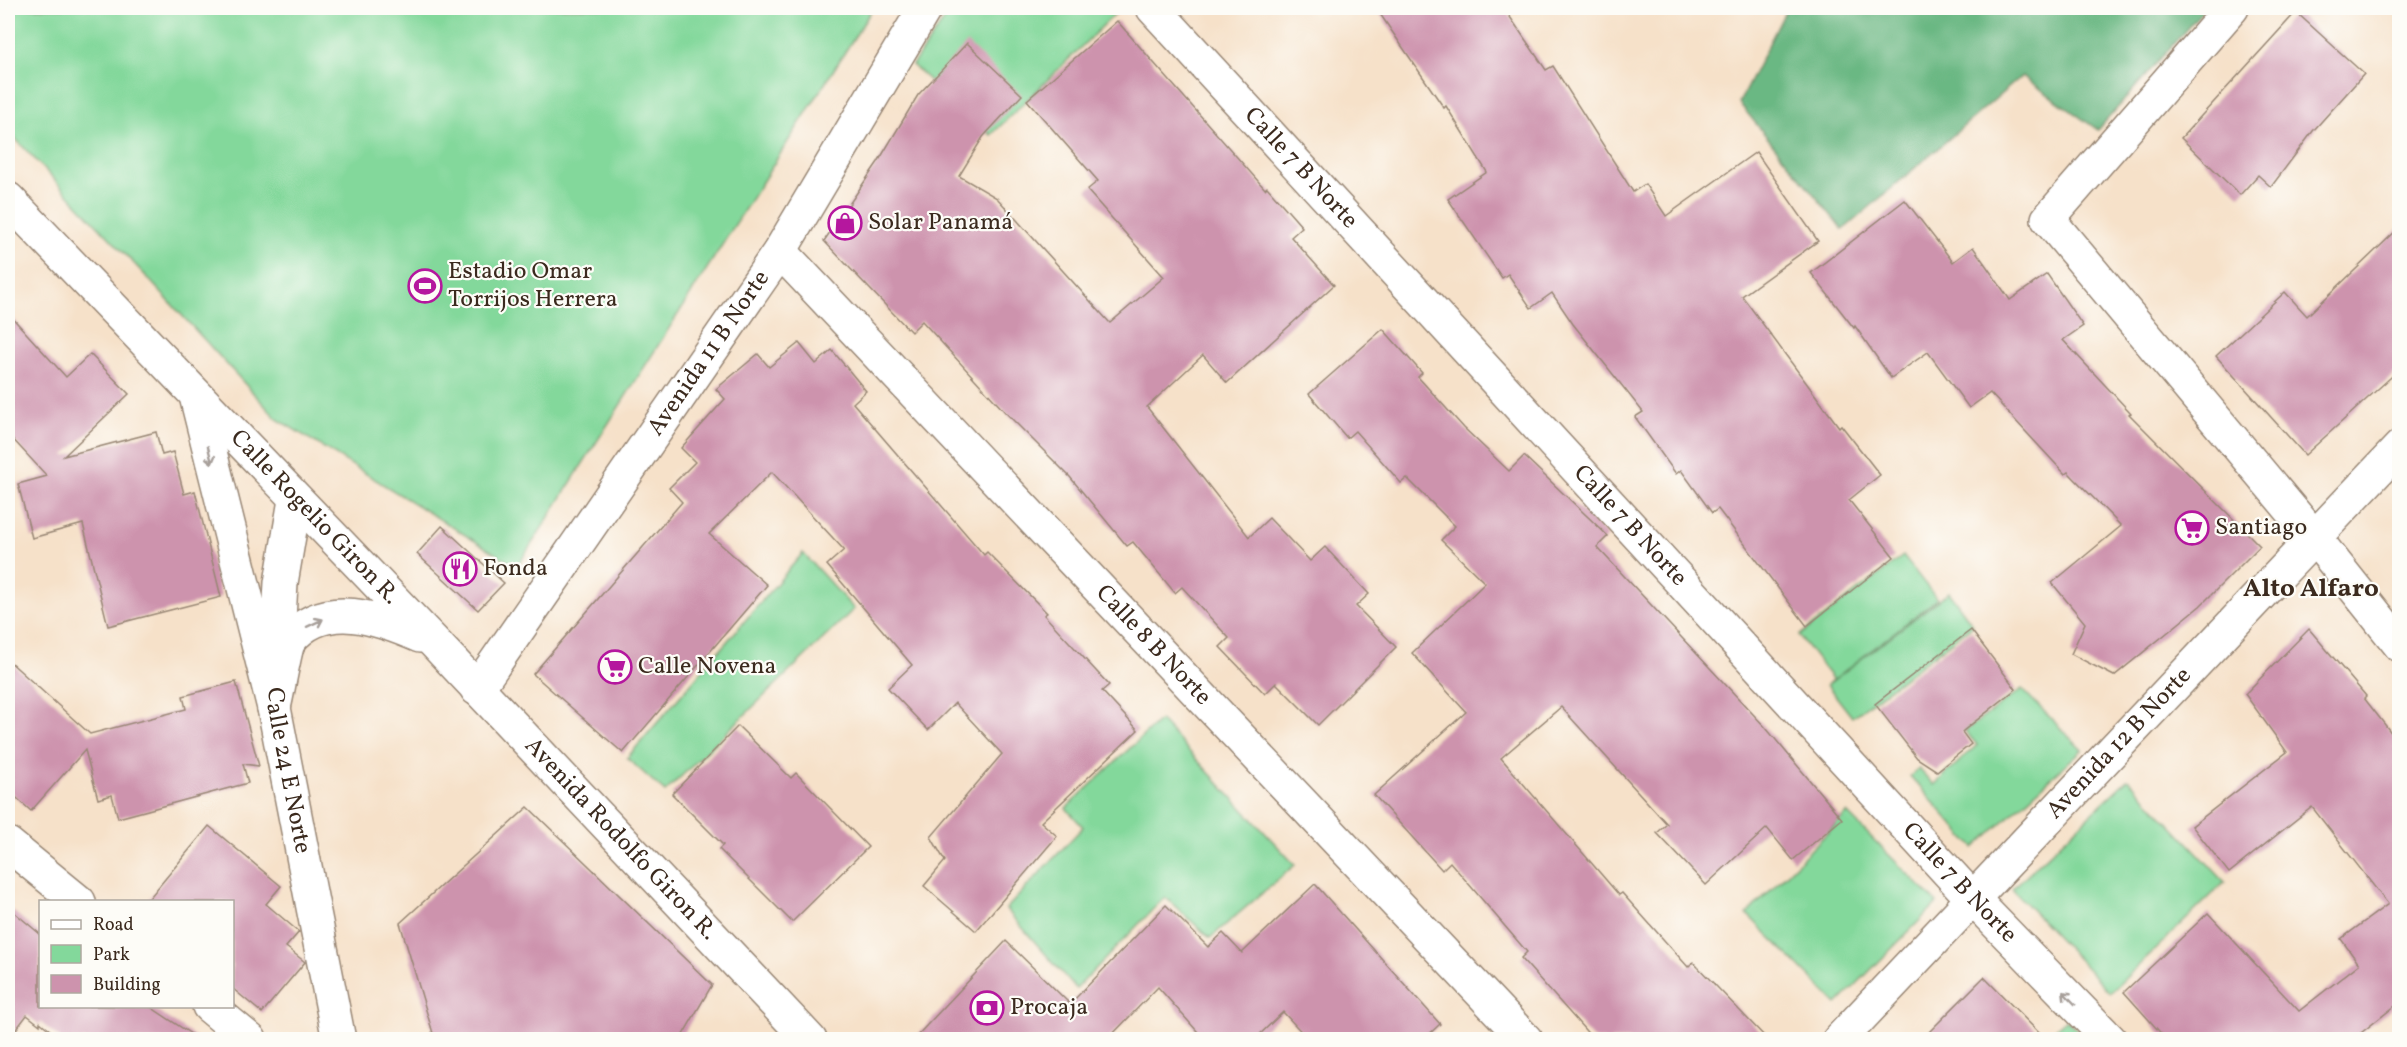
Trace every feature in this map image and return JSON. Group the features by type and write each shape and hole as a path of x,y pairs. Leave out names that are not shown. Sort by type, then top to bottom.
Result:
{"street":[{"name":"Avenida 11 B Norte","path":"477,689 780,251 925,8"},
{"name":"Calle 7 B Norte","path":"1153,8 1973,899 2110,1040"},
{"path":"2232,8 2048,219 2314,537 2400,645"},
{"path":"8,199 196,398 274,708"},
{"name":"Calle 8 B Norte","path":"780,251 1526,1040"},
{"name":"Calle Rogelio Giron R.","path":"196,398 432,640"},
{"name":"Avenida 12 B Norte","path":"1839,1040 2400,447"},
{"name":"Calle 24 E Norte","path":"295,500 281,583 274,708 339,1040"},
{"path":"274,708 290,640 311,623 338,614 360,615 379,619 432,640"},
{"name":"Avenida Rodolfo Giron R.","path":"432,640 810,1040"},
{"path":"8,844 77,900"},
{"path":"211,1008 250,1040"}],"green space":[{"name":"Estadio Omar Torrijos Herrera","path":"8,8 873,8 517,567 277,419 8,131"},
{"path":"953,8 1113,8 1117,12 991,135 912,65"},
{"path":"1787,8 2205,8 2098,130 2022,76 1843,230 1739,103"},
{"path":"803,553 854,609 665,792 627,758"},
{"path":"1903,556 1937,599 1833,680 1799,636"},
{"path":"1949,592 1973,625 1852,717 1827,685"},
{"path":"2022,689 2082,750 1974,848 1910,776 1919,769 1934,785 1977,745 1965,731"},
{"path":"1160,720 1295,865 1210,938 1165,897 1076,989 1006,909 1083,827 1066,808"},
{"path":"2128,779 2225,882 2110,993 2012,889"},
{"path":"1847,813 1937,903 1837,1004 1747,914"},
{"path":"2066,1019 2086,1039 2046,1039"}],"building":[{"path":"1376,8 1504,8 1546,70 1553,66 1633,192 1645,184 1666,216 1756,152 1818,241 1742,296 1839,427 1841,425 1880,475 1849,500 1894,557 1807,626 1718,509 1712,513 1681,470 1676,474 1635,417 1643,412 1573,324 1552,293 1531,308 1508,274 1502,278 1448,199 1487,172 1446,106 1444,108"},
{"path":"2296,12 2364,74 2313,131 2271,187 2258,175 2240,195 2181,138"},
{"path":"1117,21 1265,189 1267,187 1302,227 1291,237 1334,285 1227,383 1203,355 1147,407 1249,537 1269,518 1310,561 1325,547 1369,594 1356,606 1396,647 1318,725 1276,683 1265,694 1220,647 1229,638 1182,587 1175,593 1133,542 1127,546 1070,477 1005,412 922,321 911,332 824,241 878,162 918,95 967,43 1022,95 983,137 959,176 997,198 1110,323 1164,277 1087,190 1098,181 1027,100"},
{"path":"1905,200 1953,262 1973,247 2010,300 2047,274 2083,326 2063,340 2131,413 2129,414 2260,546 2200,606 2114,676 2071,654 2085,623 2052,583 2121,526 2068,472 2065,474 1990,393 1969,408 1928,352 1891,378 1855,326 1854,328 1811,273"},
{"path":"2400,227 2400,369 2305,455 2216,356 2285,292 2307,316"},
{"path":"8,313 66,377 90,354 129,394 64,456 156,432 162,455 173,452 184,494 195,491 221,597 108,626 83,524 32,538 18,484 47,476 8,434"},
{"path":"1383,329 1422,373 1418,377 1464,428 1509,471 1524,456 1608,536 1597,547 1766,728 1842,819 1793,860 1767,828 1706,885 1657,833 1667,824 1561,707 1501,758 1619,895 1622,893 1688,967 1693,962 1768,1040 1594,1040 1521,958 1527,952 1450,862 1442,870 1374,795 1466,712 1412,653 1485,583 1441,540 1455,526 1407,478 1401,483 1355,431 1347,438 1309,394"},
{"path":"799,343 816,364 832,350 866,391 853,403 984,555 987,552 1047,613 1044,615 1109,685 1102,691 1138,730 1041,822 1057,836 976,931 924,886 945,861 931,837 1002,754 955,703 928,730 888,688 912,665 827,565 844,550 772,472 709,534 767,585 623,753 533,674 682,502 669,488 695,462 681,448 725,399 716,389 758,354 769,367"},
{"path":"442,526 504,583 478,610 417,554"},
{"path":"2309,629 2366,696 2364,698 2400,744 2400,1002 2352,1040 2167,1040 2124,992 2208,913 2299,1011 2359,964 2341,939 2388,904 2312,807 2229,873 2192,826 2287,752 2245,694"},
{"path":"1971,630 2016,689 1962,732 1971,744 1937,771 1917,758 1875,704"},
{"path":"8,660 90,734 186,709 183,696 236,682 259,766 243,764 248,783 118,818 112,795 98,799 85,750 31,811 8,790"},
{"path":"738,726 791,778 796,773 868,847 792,922 719,849 723,845 672,794"},
{"path":"528,807 712,985 680,1040 435,1040 400,923"},
{"path":"209,826 281,886 266,904 299,932 286,947 305,962 262,1013 234,990 234,900 148,900"},
{"path":"1315,884 1440,1024 1423,1040 1309,1040 1283,1012 1254,1040 1205,1040 1158,987 1107,1040 913,1040 1006,941 1070,1004 1166,905 1208,947 1223,933 1242,953"},
{"path":"8,907 39,933 39,1008 152,1008 200,1040 62,1040 40,1022 40,1025 27,1015 8,1040"},
{"path":"1984,977 2046,1040 1921,1040"}],"place":[{"name":"Solar Panamá","path":"845,223"},
{"name":"Estadio Omar Torrijos Herrera","path":"425,286"},
{"name":"Santiago","path":"2192,528"},
{"name":"Fonda","path":"460,569"},
{"name":"Calle Novena","path":"615,667"},
{"name":"Procaja","path":"987,1008"}],"district":[{"name":"Alto Alfaro","path":"2311,589"}]}
